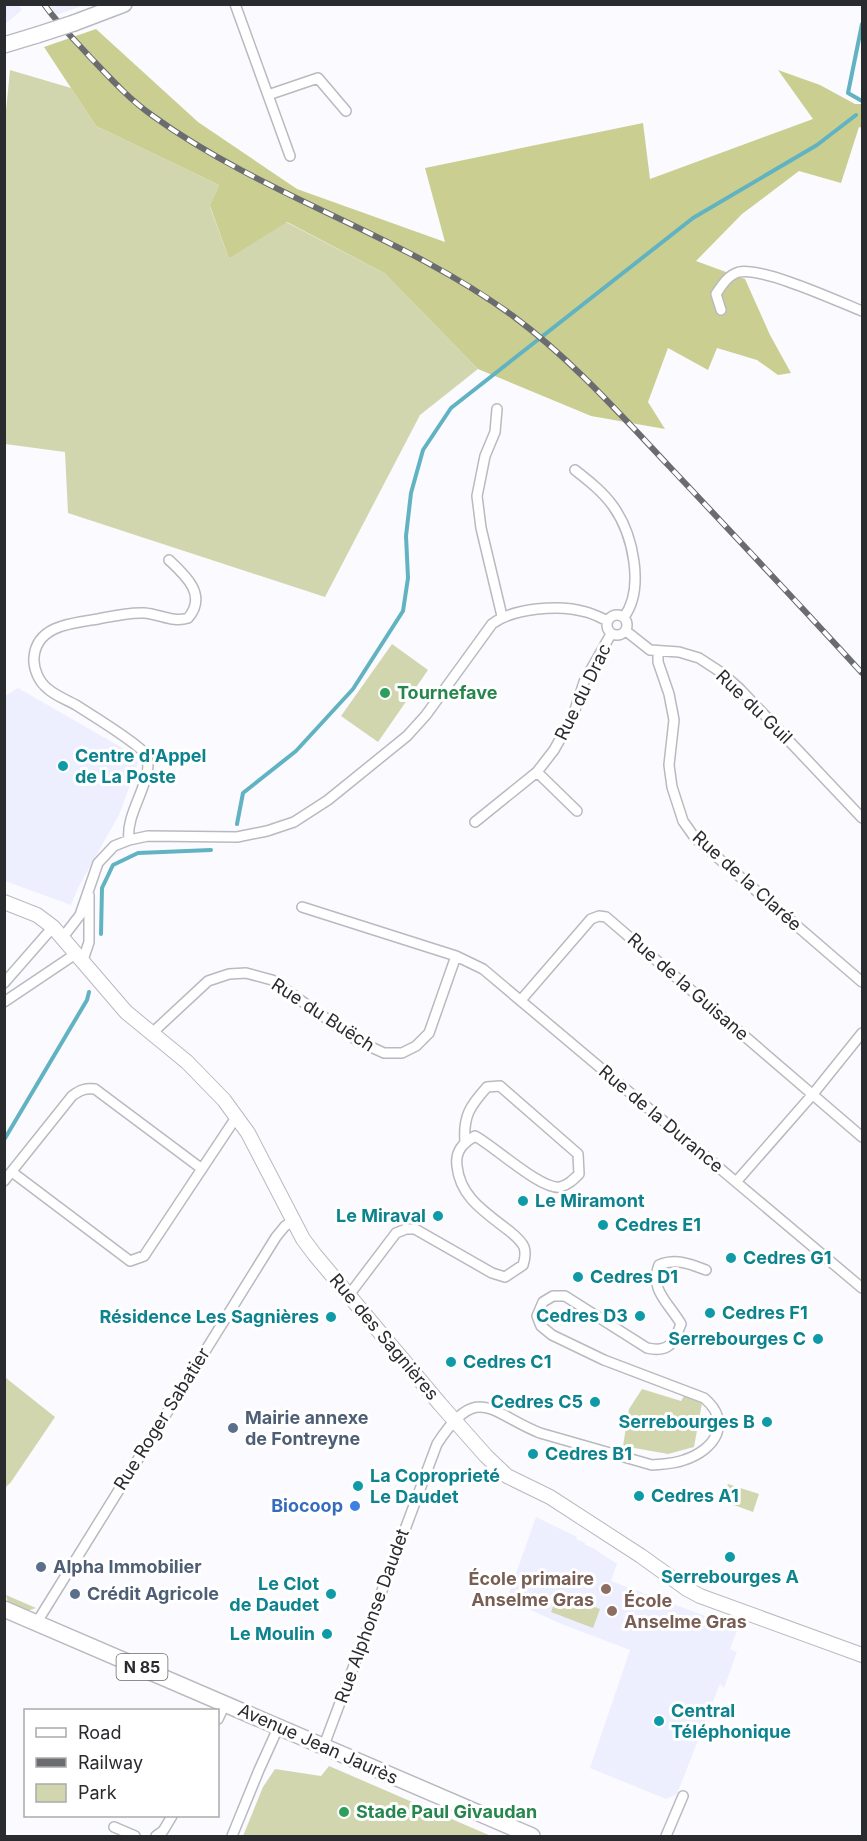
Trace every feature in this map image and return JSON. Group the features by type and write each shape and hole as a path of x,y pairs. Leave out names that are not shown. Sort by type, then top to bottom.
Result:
{"main road":[{"path":"4,45 74,23 124,4"},
{"name":"Rue des Sagnières","path":"6,904 37,915 53,927 80,956 112,997 151,1034 206,1080 237,1116 248,1133 294,1221 315,1255 455,1421 507,1476 550,1497 687,1589 725,1606 862,1655"},
{"name":"Avenue Jean Jaurès","path":"4,1609 532,1836"}],"street":[{"path":"235,4 290,156"},
{"path":"268,94 318,78 346,111"},
{"path":"721,310 716,294 724,282 737,272 749,272 783,280 862,311"},
{"path":"497,409 495,432 485,456 477,496 481,528 502,616"},
{"path":"575,470 596,487 614,507 626,532 634,560 636,581 632,602 624,617"},
{"path":"129,840 128,833 133,812 149,767 147,755 77,706 48,689 35,671 34,650 38,642 48,633 70,623 133,613 155,615 173,620 188,618 195,606 194,588 188,578 168,560"},
{"path":"63,937 80,915 98,863 114,846 148,836 237,837 267,831 294,822 328,800 407,736 426,715 492,624 502,616 526,610 568,609 585,612 608,621"},
{"path":"617,615 624,617 628,623 626,631 619,636 611,634 608,621 617,615"},
{"name":"Rue du Guil","path":"626,631 645,647 658,651 689,654 722,673 740,689 862,818"},
{"name":"Rue du Drac","path":"475,822 537,772 567,730 584,682 611,634"},
{"name":"Rue de la Clarée","path":"658,651 658,662 669,694 674,720 669,765 672,787 683,821 694,838 862,982"},
{"path":"537,772 577,811"},
{"path":"4,1002 80,956 89,942 88,888"},
{"name":"Rue de la Durance","path":"302,907 456,956 483,969 862,1288"},
{"name":"Rue de la Guisane","path":"520,1000 591,920 599,916 606,917 862,1137"},
{"path":"4,983 53,927"},
{"name":"Rue du Buëch","path":"151,1034 208,981 229,974 246,973 272,980 358,1041 384,1053 402,1053 416,1046 429,1033 456,956"},
{"path":"736,1182 813,1094 862,1033"},
{"path":"349,1295 396,1233 406,1229 415,1229 492,1273 505,1276 523,1265 524,1246 469,1198 463,1187 456,1162 459,1150 465,1142 475,1136 487,1142 543,1184 558,1187 571,1183 579,1174 578,1154 500,1086 487,1087 468,1110 464,1126 465,1142"},
{"path":"4,1181 72,1096 80,1090 88,1089 95,1089 202,1168"},
{"path":"12,1172 130,1261 144,1256 237,1116"},
{"name":"Rue Roger Sabatier","path":"37,1623 276,1237 285,1226 294,1221"},
{"path":"455,1421 470,1409 487,1407 540,1433 652,1465 670,1464 702,1452 718,1433 720,1418 714,1406 704,1398 604,1360 552,1335 541,1326 537,1316 543,1302 553,1296 565,1296 647,1348 659,1351 671,1345 677,1337 681,1324 658,1290 655,1276 660,1265 668,1261 681,1262 706,1270"},
{"name":"Rue Alphonse Daudet","path":"323,1748 437,1444 455,1421"},
{"path":"219,1717 225,1704"},
{"path":"232,1836 278,1728"},
{"path":"666,1836 683,1796"},
{"path":"156,1836 163,1831 171,1817"},
{"path":"114,1827 135,1836"}],"shaded area":[{"path":"5,4 19,5 22,10 5,24"},
{"path":"50,5 85,5 56,15"},
{"path":"18,688 140,758 119,815 79,886 71,905 5,881 5,696"},
{"path":"536,1517 577,1537 576,1539 617,1564 611,1581 738,1628 730,1649 737,1652 724,1688 720,1684 677,1794 666,1799 590,1768 630,1650 559,1623 507,1599"}],"green space":[{"path":"96,29 198,122 297,189 445,242 425,168 643,123 650,179 813,119 778,70 820,85 855,104 862,104 862,128 859,127 841,183 799,171 742,214 696,261 745,279 770,335 791,373 778,375 757,360 717,348 708,370 668,348 648,402 665,429 591,416 478,369 384,273 287,222 229,259 210,206 219,185 96,126 44,47"},
{"path":"10,70 71,88 96,126 219,185 210,207 229,259 286,222 384,273 478,369 420,415 325,597 68,513 65,452 5,444 4,131"},
{"name":"Tournefave","path":"392,644 428,670 378,742 341,716"},
{"path":"6,1378 55,1417 5,1488"},
{"path":"642,1389 681,1401 684,1396 702,1403 694,1447 668,1454 623,1446 629,1409"},
{"path":"728,1484 759,1494 753,1512 723,1501"},
{"path":"558,1593 600,1609 593,1628 551,1612"},
{"path":"6,1595 36,1608 27,1611 8,1602"},
{"name":"Stade Paul Givaudan","path":"329,1766 491,1836 243,1836 263,1787 275,1769 321,1776"}],"waterway":[{"path":"862,24 848,93 862,101"},
{"path":"237,824 243,793 296,751 353,689 403,611 408,578 406,536 411,493 423,450 451,408 693,218 817,145 856,115"},
{"path":"101,934 102,888 113,865 138,853 211,850"},
{"path":"4,1140 87,1000 89,992"}],"railway":[{"path":"44,4 60,25 112,80 153,116 196,145 241,170 380,238 471,287 513,316 555,350 613,406 862,673"}],"place":[{"name":"Tournefave","path":"385,693"},
{"name":"Centre d'Appel de La Poste","path":"63,766"},
{"name":"Le Miramont","path":"523,1201"},
{"name":"Le Miraval","path":"438,1216"},
{"name":"Cedres E1","path":"603,1225"},
{"name":"Cedres G1","path":"731,1258"},
{"name":"Cedres D1","path":"578,1277"},
{"name":"Cedres F1","path":"710,1313"},
{"name":"Cedres D3","path":"640,1316"},
{"name":"Résidence Les Sagnières","path":"331,1317"},
{"name":"Serrebourges C","path":"818,1339"},
{"name":"Cedres C1","path":"451,1362"},
{"name":"Cedres C5","path":"595,1402"},
{"name":"Serrebourges B","path":"767,1422"},
{"name":"Mairie annexe de Fontreyne","path":"233,1428"},
{"name":"Cedres B1","path":"533,1454"},
{"name":"La Coproprieté Le Daudet","path":"358,1486"},
{"name":"Cedres A1","path":"639,1496"},
{"name":"Biocoop","path":"355,1506"},
{"name":"Serrebourges A","path":"730,1557"},
{"name":"Alpha Immobilier","path":"41,1567"},
{"name":"École primaire Anselme Gras","path":"606,1589"},
{"name":"Crédit Agricole","path":"75,1594"},
{"name":"Le Clot de Daudet","path":"331,1594"},
{"name":"École Anselme Gras","path":"612,1611"},
{"name":"Le Moulin","path":"327,1634"},
{"name":"Central Téléphonique","path":"659,1721"},
{"name":"Stade Paul Givaudan","path":"344,1812"}]}
